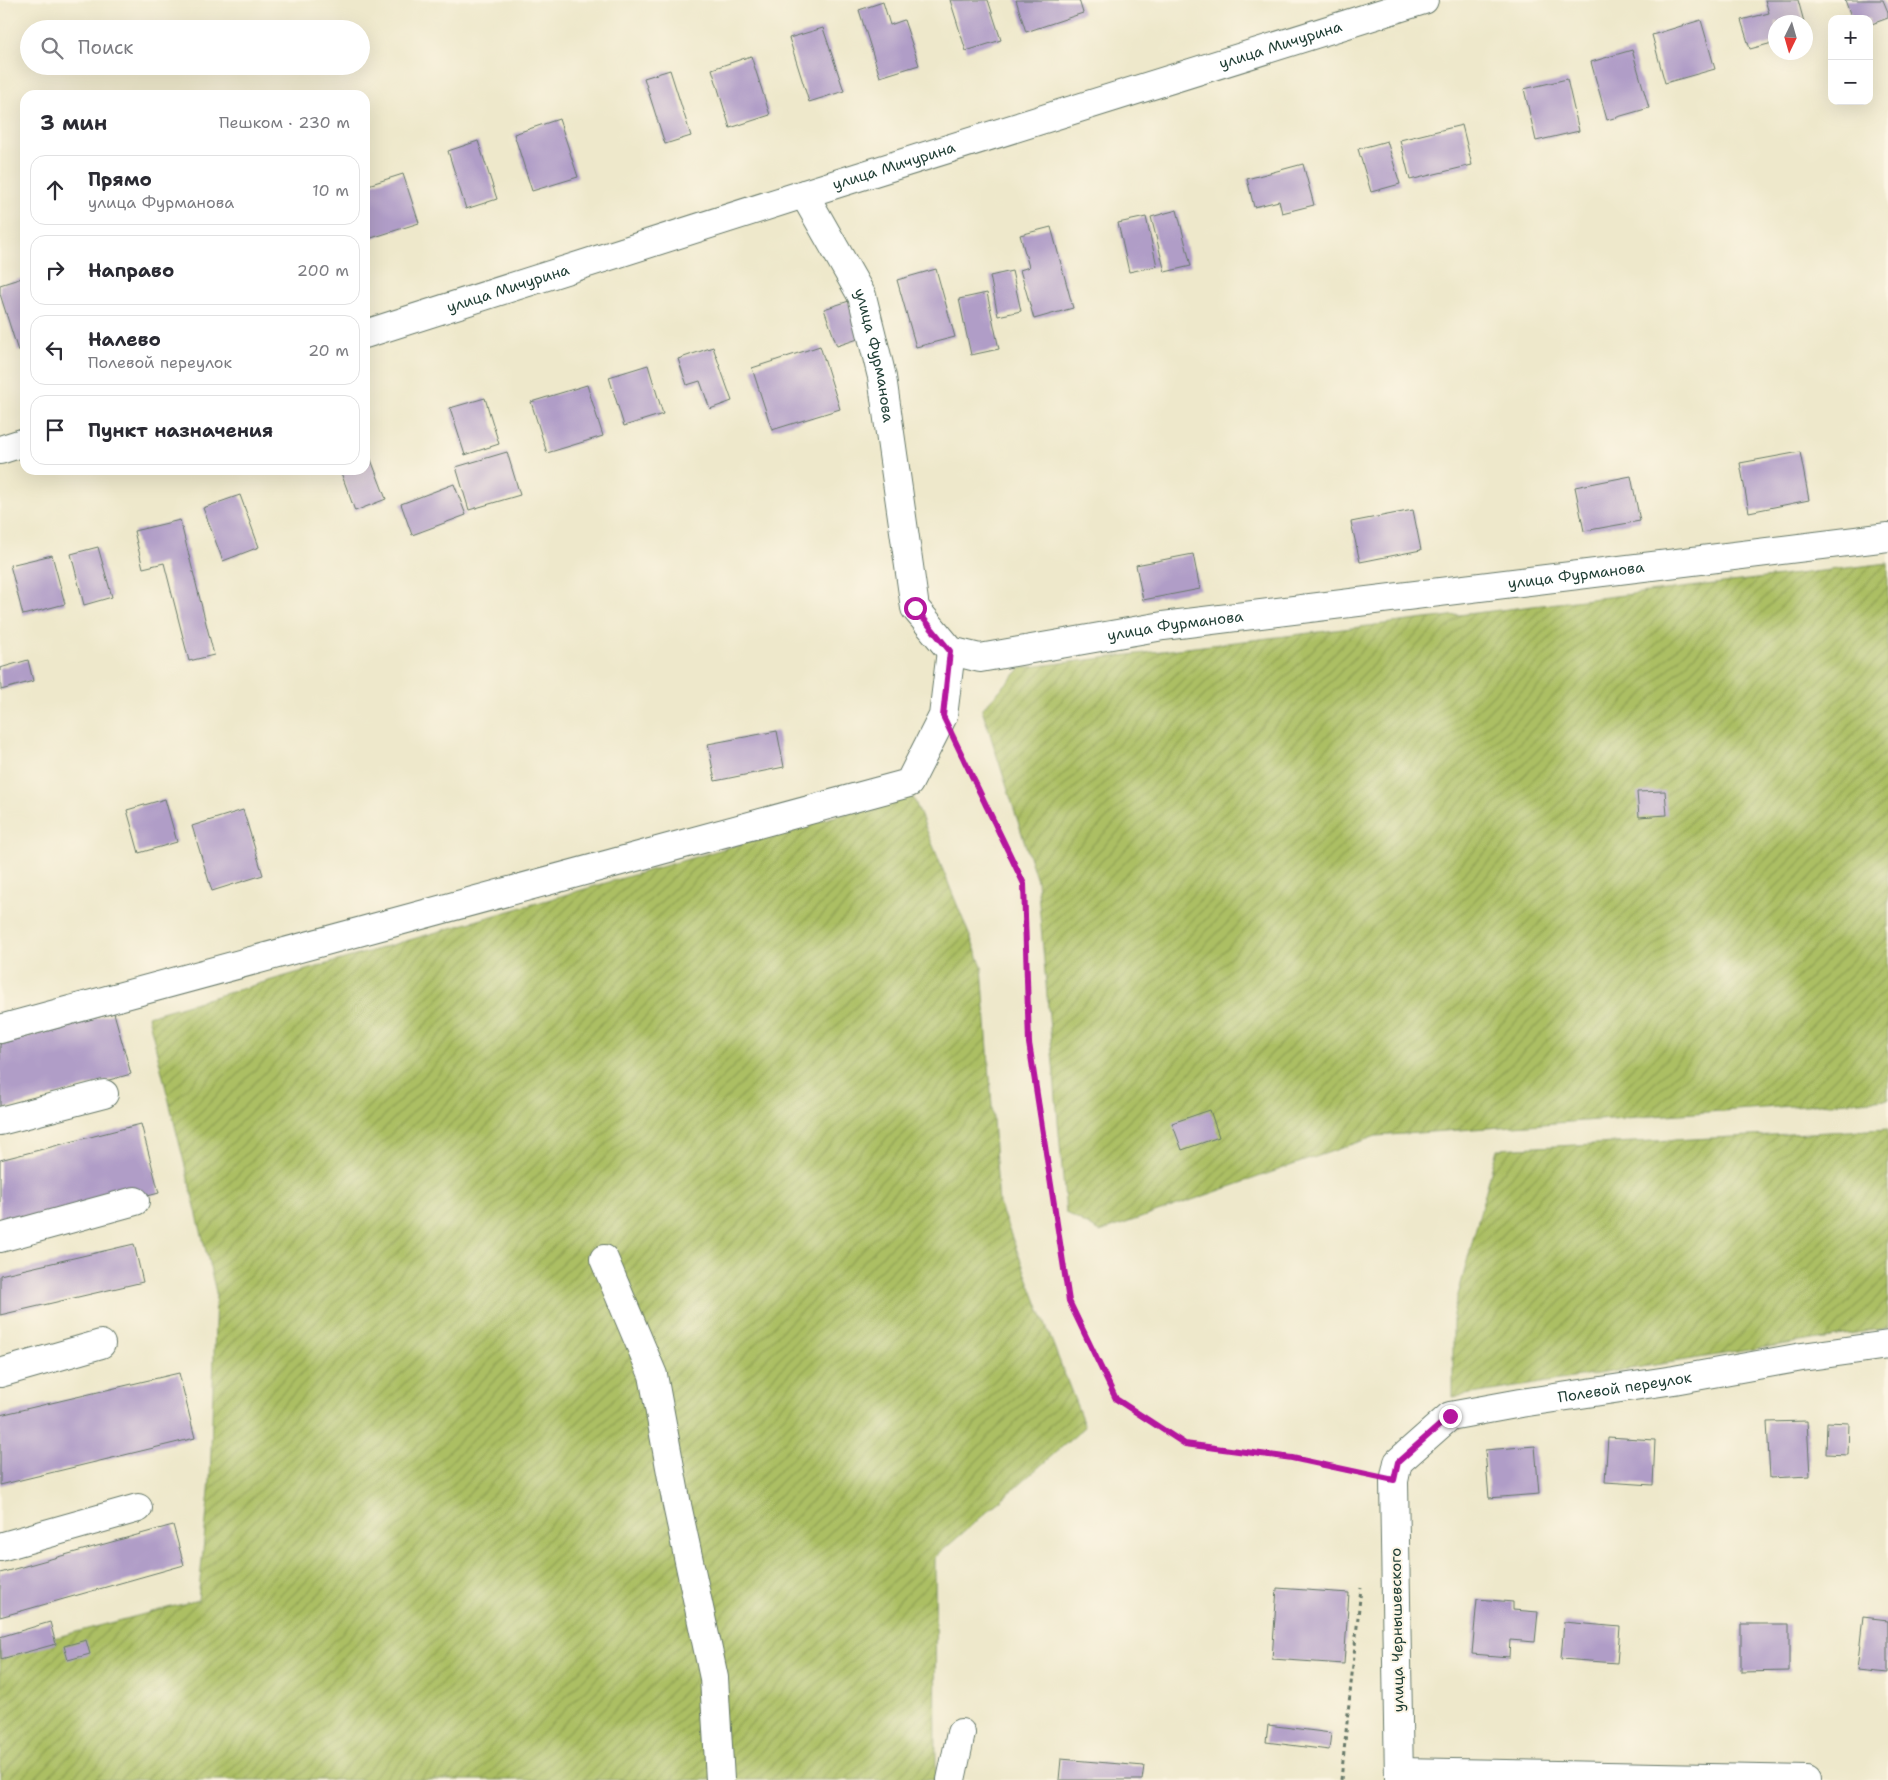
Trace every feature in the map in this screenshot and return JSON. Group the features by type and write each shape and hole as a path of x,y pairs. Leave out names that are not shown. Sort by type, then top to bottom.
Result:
{"street":[{"name":"улица Мичурина","path":"370,332 1424,0"},
{"name":"улица Фурманова","path":"804,194 862,296 882,377 915,608 950,651 980,658 1163,626 1888,537"},
{"path":"0,450 20,444"},
{"path":"0,1029 909,783 943,716 950,651"},
{"path":"0,1121 104,1094"},
{"path":"0,1238 135,1200"},
{"path":"604,1259 653,1375 677,1505 714,1678 720,1780"},
{"path":"0,1373 101,1344"},
{"name":"Полевой переулок","path":"1394,1480 1398,1462 1450,1416 1521,1403 1674,1380 1802,1357 1888,1345"},
{"name":"улица Чернышевского","path":"1394,1480 1400,1776"},
{"path":"0,1547 138,1508"},
{"path":"950,1780 961,1732"},
{"path":"1400,1776 1806,1780"}],"path":[{"path":"943,716 1024,884 1029,1043 1069,1301 1116,1399 1185,1444 1292,1458 1394,1480"},
{"path":"1341,1780 1362,1579"}],"green space":[{"path":"1888,563 1888,1099 1376,1136 1100,1232 1066,1213 1037,881 982,709 1021,668"},
{"path":"912,794 982,966 999,1204 1085,1427 935,1557 936,1780 0,1780 0,1652 198,1600 210,1481 216,1292 148,1016"},
{"path":"1888,1129 1888,1328 1453,1397 1453,1314 1497,1149"}],"building":[{"path":"950,0 988,0 1001,40 966,51"},
{"path":"1016,0 1079,0 1083,13 1026,32"},
{"path":"1765,0 1798,0 1802,15 1768,15 1768,44 1750,49 1741,20 1769,13"},
{"path":"1845,0 1883,0 1888,12 1888,18 1873,24 1873,15 1851,15"},
{"path":"883,2 890,25 904,20 919,65 880,77 859,10"},
{"path":"1701,20 1715,69 1665,83 1652,35"},
{"path":"823,28 844,91 809,102 789,38"},
{"path":"1632,50 1649,108 1607,120 1591,62"},
{"path":"751,56 770,115 730,128 712,69"},
{"path":"670,70 691,136 665,144 644,78"},
{"path":"1567,79 1579,131 1536,141 1524,89"},
{"path":"559,119 578,177 532,191 514,134"},
{"path":"1462,125 1472,165 1410,180 1400,140"},
{"path":"478,141 497,199 466,209 448,151"},
{"path":"1387,141 1400,184 1371,192 1358,149"},
{"path":"1303,164 1314,205 1282,213 1279,201 1254,207 1247,179"},
{"path":"403,174 419,223 370,238 370,184"},
{"path":"1177,210 1191,266 1165,272 1151,217"},
{"path":"1146,217 1157,266 1129,272 1118,223"},
{"path":"1051,227 1073,308 1034,319 1020,270 1029,267 1020,235"},
{"path":"936,269 955,337 916,347 897,280"},
{"path":"1012,271 1021,311 998,316 990,276"},
{"path":"20,279 20,350 18,351 0,294 0,285"},
{"path":"987,293 999,349 971,355 959,299"},
{"path":"849,301 861,338 837,346 824,309"},
{"path":"820,346 840,409 772,430 752,368"},
{"path":"713,347 732,401 710,409 700,381 687,385 678,359"},
{"path":"648,365 663,414 624,426 609,377"},
{"path":"587,385 603,436 547,453 531,402"},
{"path":"485,398 499,444 465,455 450,408"},
{"path":"507,452 520,495 469,510 456,467"},
{"path":"1800,452 1809,500 1749,512 1740,463"},
{"path":"370,457 386,499 355,511 342,475 370,475"},
{"path":"1631,476 1640,521 1584,531 1575,487"},
{"path":"454,484 466,515 412,535 401,504"},
{"path":"240,495 259,547 223,561 203,508"},
{"path":"1413,510 1421,550 1360,562 1351,522"},
{"path":"180,520 214,655 189,661 164,563 143,568 134,531"},
{"path":"98,547 112,597 84,605 71,554"},
{"path":"1193,554 1200,589 1143,600 1136,565"},
{"path":"52,555 65,604 23,615 10,565"},
{"path":"28,660 33,681 1,690 0,668"},
{"path":"777,731 784,767 715,781 708,744"},
{"path":"1665,791 1667,815 1639,817 1637,792"},
{"path":"165,799 177,842 139,853 127,810"},
{"path":"243,810 263,875 212,891 192,826"},
{"path":"114,1013 131,1074 0,1110 0,1044"},
{"path":"1210,1110 1219,1137 1182,1150 1172,1123"},
{"path":"141,1124 159,1193 0,1234 0,1160"},
{"path":"134,1244 143,1282 0,1315 0,1275"},
{"path":"179,1373 195,1438 0,1485 0,1415"},
{"path":"1807,1421 1810,1476 1770,1478 1767,1422"},
{"path":"1827,1422 1849,1423 1848,1455 1826,1454"},
{"path":"1608,1437 1655,1440 1653,1485 1605,1482"},
{"path":"1535,1446 1539,1494 1489,1498 1485,1450"},
{"path":"173,1525 184,1565 0,1617 0,1573"},
{"path":"1277,1588 1349,1593 1344,1664 1272,1659"},
{"path":"1477,1599 1513,1602 1513,1610 1538,1612 1535,1642 1510,1640 1509,1657 1472,1654"},
{"path":"1863,1617 1888,1620 1888,1673 1857,1670"},
{"path":"50,1622 56,1644 1,1659 0,1637"},
{"path":"1564,1622 1620,1627 1617,1663 1561,1659"},
{"path":"1741,1624 1789,1624 1789,1671 1741,1672"},
{"path":"86,1640 90,1654 68,1660 64,1646"},
{"path":"1268,1725 1331,1733 1329,1750 1266,1742"},
{"path":"1061,1759 1144,1766 1142,1780 1059,1780"}],"route":[{"path":"915,608 950,651 943,716 1024,884 1029,1043 1069,1301 1116,1399 1185,1444 1292,1458 1394,1480 1398,1462 1450,1416"}]}
